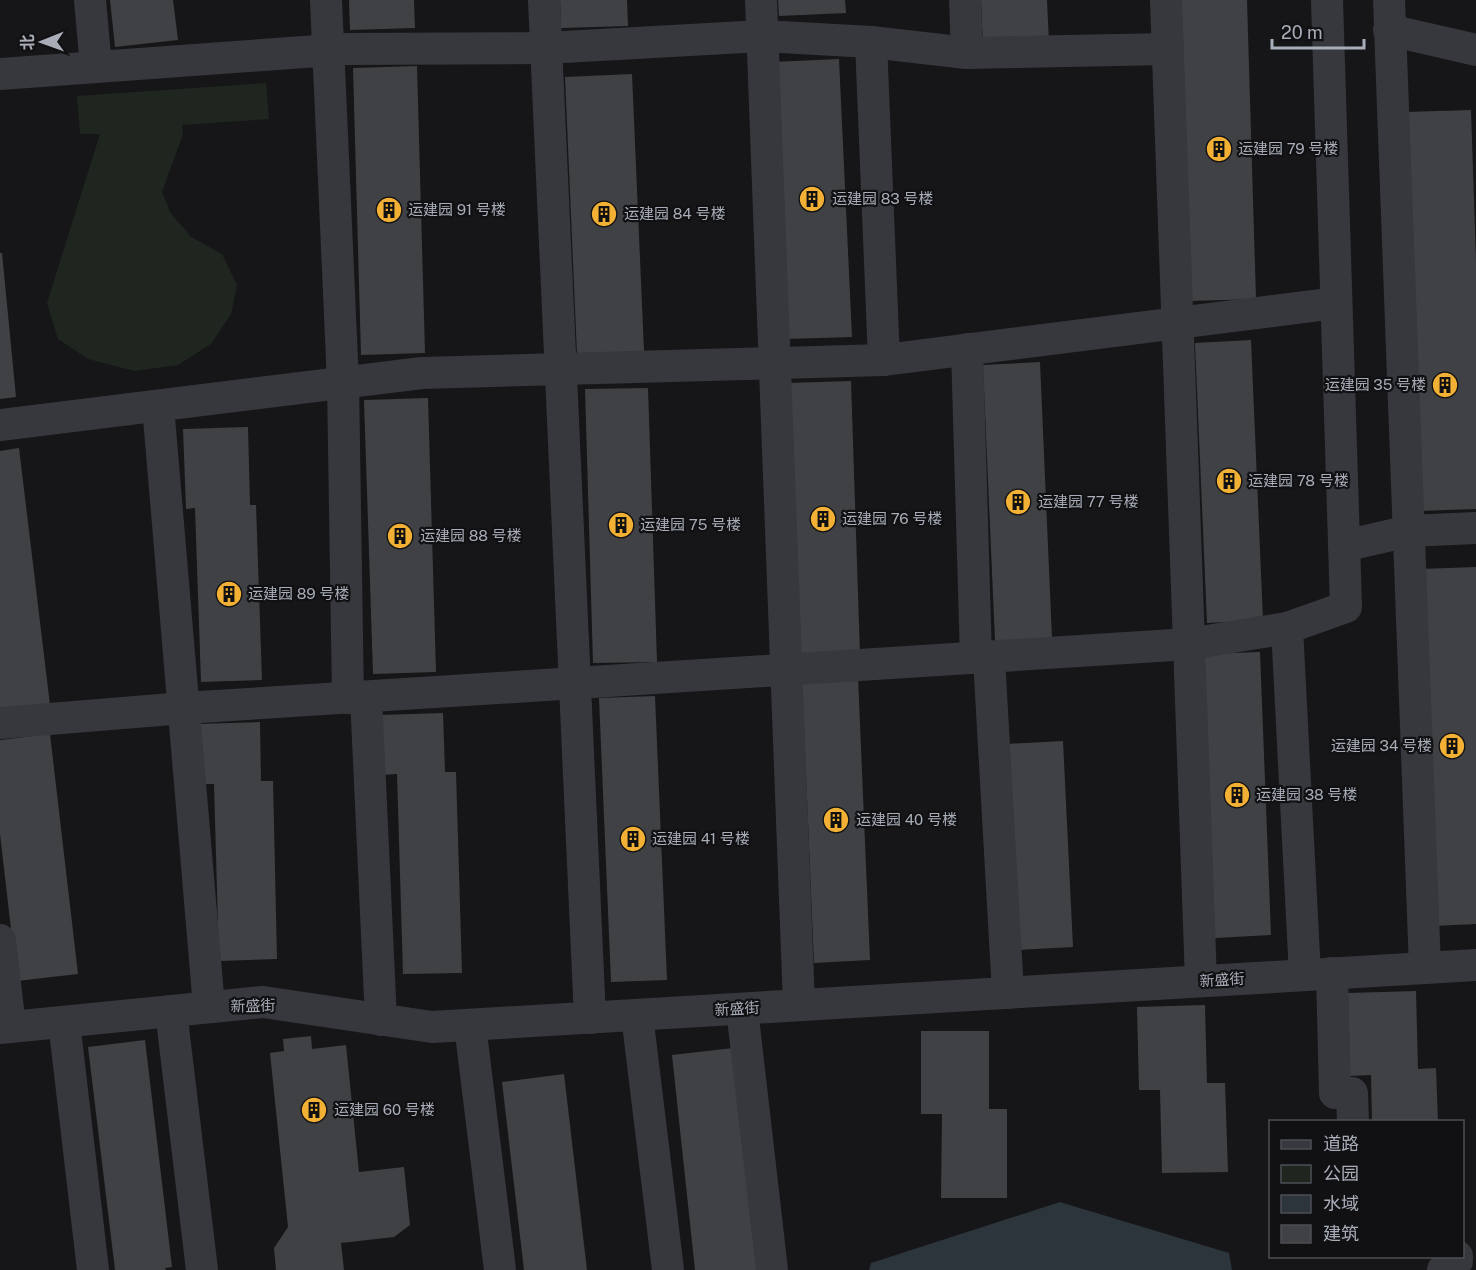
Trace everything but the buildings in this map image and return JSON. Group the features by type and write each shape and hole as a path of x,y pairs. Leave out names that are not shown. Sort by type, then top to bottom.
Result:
{"street":[{"path":"90,0 96,67"},
{"path":"326,0 357,697 381,1020"},
{"path":"544,0 590,1018"},
{"path":"761,0 799,1005"},
{"path":"965,0 967,53"},
{"path":"1166,0 1201,981"},
{"path":"0,723 184,708 1189,644 1287,628 1346,607 1327,0"},
{"path":"1425,968 1389,15 1476,50"},
{"path":"0,74 329,50 546,48 762,36 871,42 967,53 1168,49"},
{"path":"871,42 884,360"},
{"path":"0,425 422,373 884,360 1336,303"},
{"path":"967,349 983,658 1008,993"},
{"path":"158,406 209,1007"},
{"path":"1344,546 1409,531 1476,528"},
{"path":"1287,628 1318,974 1335,1093 1352,1093 1353,1120"},
{"path":"0,940 5,1027"},
{"name":"新盛街","path":"5,1027 263,1002 432,1027 1476,965"},
{"path":"742,1009 772,1270"},
{"path":"171,1011 202,1270"},
{"path":"637,1015 668,1270"},
{"path":"64,1022 89,1269"},
{"path":"470,1025 500,1270"},
{"path":"1443,1270 1457,1261 1457,1258"}],"green space":[{"path":"266,83 269,119 182,125 183,134 162,192 170,212 191,237 222,254 237,285 231,314 211,344 178,365 134,371 88,359 58,339 47,303 100,134 80,134 77,96"}],"water":[{"path":"1060,1202 1229,1253 1232,1270 869,1270 871,1263"}],"place":[{"name":"运建园 79 号楼","path":"1219,149"},
{"name":"运建园 83 号楼","path":"812,199"},
{"name":"运建园 91 号楼","path":"389,210"},
{"name":"运建园 84 号楼","path":"604,214"},
{"name":"运建园 35 号楼","path":"1445,385"},
{"name":"运建园 78 号楼","path":"1229,481"},
{"name":"运建园 77 号楼","path":"1018,502"},
{"name":"运建园 76 号楼","path":"823,519"},
{"name":"运建园 75 号楼","path":"621,525"},
{"name":"运建园 88 号楼","path":"400,536"},
{"name":"运建园 89 号楼","path":"229,594"},
{"name":"运建园 34 号楼","path":"1452,746"},
{"name":"运建园 38 号楼","path":"1237,795"},
{"name":"运建园 40 号楼","path":"836,820"},
{"name":"运建园 41 号楼","path":"633,839"},
{"name":"运建园 60 号楼","path":"314,1110"}]}
